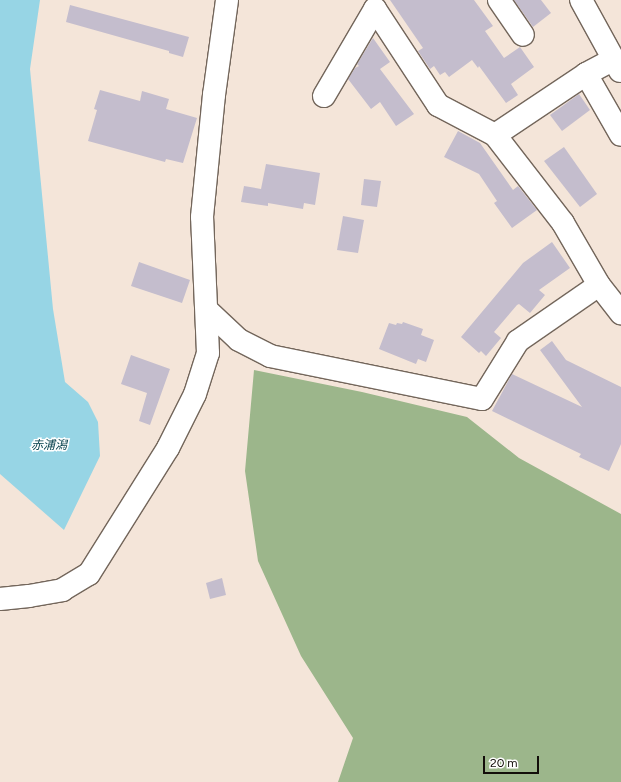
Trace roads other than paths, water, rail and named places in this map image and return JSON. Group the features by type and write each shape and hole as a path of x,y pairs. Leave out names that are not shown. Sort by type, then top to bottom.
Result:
{"street":[{"path":"0,599 62,590 89,574 168,448 195,394 208,353 208,311 202,217 214,95 227,0"},
{"path":"499,0 523,35"},
{"path":"495,135 586,74 617,65 581,0"},
{"path":"324,96 372,3 438,105 495,135 563,223 599,285 621,313"},
{"path":"586,74 621,135"},
{"path":"208,311 238,340 270,356 482,400 518,341 599,285"}],"water":[{"name":"赤浦潟","path":"0,0 40,0 30,69 53,309 65,382 88,402 98,422 100,456 64,530 0,474"}]}
